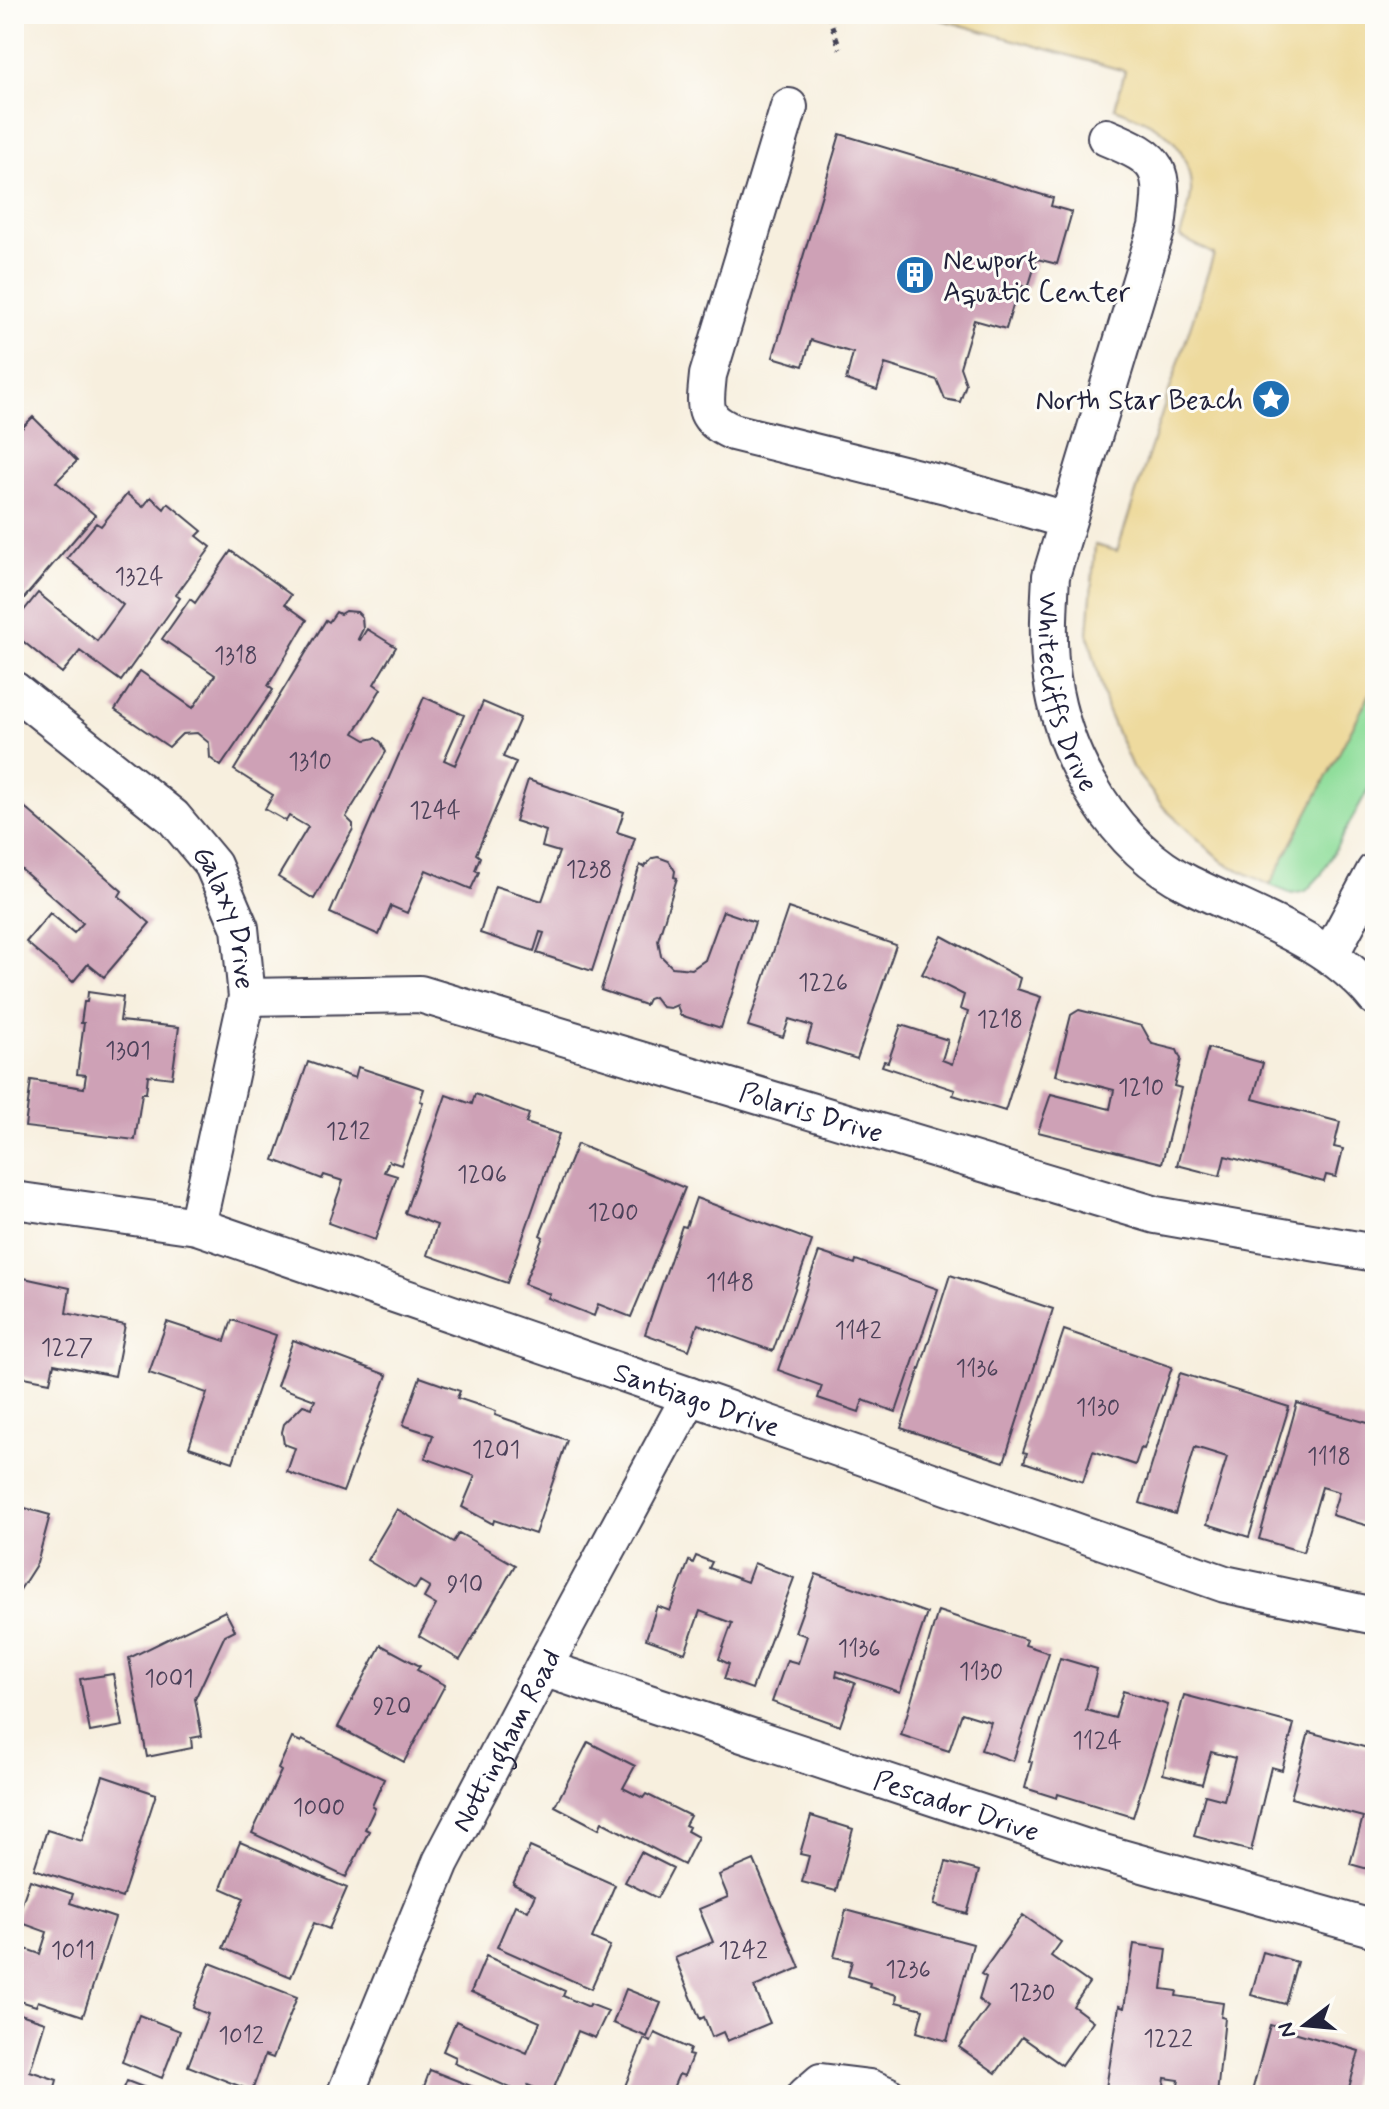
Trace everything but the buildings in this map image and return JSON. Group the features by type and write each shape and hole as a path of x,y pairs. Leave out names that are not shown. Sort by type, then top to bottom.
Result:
{"street":[{"path":"789,107 708,375 705,409 715,424 733,432 946,485 1066,520"},
{"name":"Whitecliffs Drive","path":"1106,137 1138,150 1155,166 1162,189 1157,227 1051,576 1047,626 1052,679 1062,725 1080,766 1106,811 1146,855 1185,882 1330,955 1375,997"},
{"name":"Galaxy Drive","path":"14,690 173,817 213,865 240,928 247,997 197,1226"},
{"path":"1330,955 1375,871"},
{"name":"Polaris Drive","path":"247,997 420,994 1156,1215 1375,1253"},
{"name":"Santiago Drive","path":"14,1200 197,1226 1225,1584 1375,1616"},
{"name":"Nottingham Road","path":"345,2095 441,1862 690,1396"},
{"name":"Pescador Drive","path":"543,1668 1093,1850 1375,1929"},
{"path":"806,2095 821,2082 870,2088 887,2095"}],"path":[{"path":"828,14 840,49"}],"green space":[{"path":"1375,684 1375,777 1321,875 1306,891 1292,894 1270,885"}],"sand":[{"name":"North Star Beach","path":"921,14 1375,14 1375,684 1270,885 1224,863 1165,809 1132,767 1107,710 1088,633 1095,545 1117,551 1214,254 1180,237 1191,194 1184,157 1167,135 1156,127 1115,108 1125,71"}],"place":[{"name":"Newport Aquatic Center","path":"915,275"},
{"name":"North Star Beach","path":"1271,399"}]}
